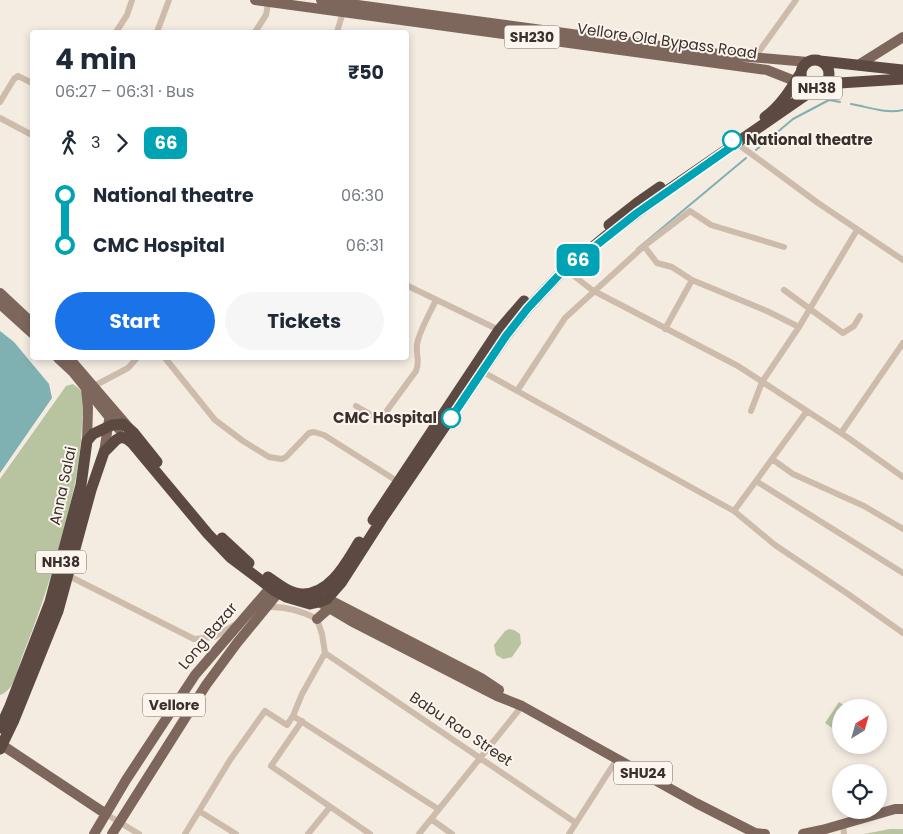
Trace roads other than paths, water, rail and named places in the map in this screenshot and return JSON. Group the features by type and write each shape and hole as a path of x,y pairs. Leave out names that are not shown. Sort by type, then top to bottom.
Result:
{"highway":[{"name":"NH38","path":"734,141 808,83 829,75 826,67 820,61"},
{"name":"NH38","path":"808,83 803,67 808,62 860,64 903,70"},
{"name":"NH38","path":"322,600 324,587 343,566 397,481 499,330 530,294 563,268 636,203 734,141 808,83 903,79"},
{"name":"NH38","path":"322,600 341,583 506,336 563,268"},
{"path":"111,422 123,424 208,534 230,557 274,590 301,603 310,604 322,600"},
{"name":"Anna Salai","path":"0,728 50,602 81,485 87,441 111,422"},
{"path":"104,452 116,440 132,438 224,540 253,567 292,591 322,600"},
{"name":"Anna Salai","path":"1,747 14,720 58,611 104,452"}],"main road":[{"name":"Vellore Old Bypass Road","path":"255,0 734,65 767,70 808,83"},
{"name":"Vellore Old Bypass Road","path":"321,0 651,45 808,62"},
{"path":"860,64 903,37"},
{"path":"0,293 30,321"},
{"path":"0,304 30,331"},
{"path":"60,360 90,387 107,407 111,422 104,452"},
{"path":"74,360 90,387 132,438"},
{"path":"87,441 90,387"},
{"path":"112,834 206,685 266,607 274,590"},
{"name":"Long Bazar","path":"94,834 195,674 239,622 274,590"},
{"path":"317,619 322,600"},
{"name":"SHU24","path":"322,600 481,678 522,706 696,803 755,833 765,834"},
{"path":"1,747 106,814"},
{"path":"803,834 844,829 895,809 903,809"}],"street":[{"path":"117,30 127,15 132,0"},
{"path":"158,30 169,0"},
{"path":"755,57 796,0"},
{"path":"256,30 266,16 268,4"},
{"path":"338,30 343,12"},
{"path":"0,102 14,79 18,76 30,82"},
{"path":"0,118 30,133"},
{"path":"734,141 818,203 903,260"},
{"path":"517,391 565,318 596,292 644,246 690,210 711,225 784,247"},
{"path":"751,411 762,382 799,327 857,230"},
{"path":"644,246 657,263 672,267 692,280 767,311 799,327"},
{"path":"563,268 596,292 738,366 903,476"},
{"path":"665,329 692,280"},
{"path":"409,286 499,330"},
{"path":"784,290 843,333 854,326 860,316"},
{"path":"356,406 380,420 416,371 419,363 416,352 418,339 436,300"},
{"path":"840,433 903,342"},
{"path":"90,387 128,368 136,360"},
{"path":"167,360 215,420 269,457 282,459 286,457 309,433 314,432 324,435 397,481"},
{"path":"483,372 734,511 774,545 903,633"},
{"path":"734,511 807,411"},
{"path":"772,459 793,474 864,506 903,529"},
{"path":"756,481 903,573"},
{"path":"67,575 194,639 214,637 266,607 281,606 301,610 317,619 326,653 302,694 293,716 287,725 265,711 230,760 185,834"},
{"name":"Babu Rao Street","path":"326,653 576,823"},
{"path":"419,834 522,706"},
{"path":"293,716 438,809"},
{"path":"302,721 271,766 370,834"},
{"path":"569,834 618,759"},
{"path":"308,834 330,807"},
{"path":"199,810 236,834"},
{"path":"106,814 139,834"},
{"path":"431,819 452,834"}],"water":[{"path":"0,331 14,342 49,384 52,398 0,473"}],"waterway":[{"path":"756,150 793,119 829,100 840,102"},
{"path":"851,104 883,111 903,110"},
{"path":"637,249 746,158"}],"place":[{"name":"National theatre","path":"732,140"},
{"name":"CMC Hospital","path":"451,418"}]}
